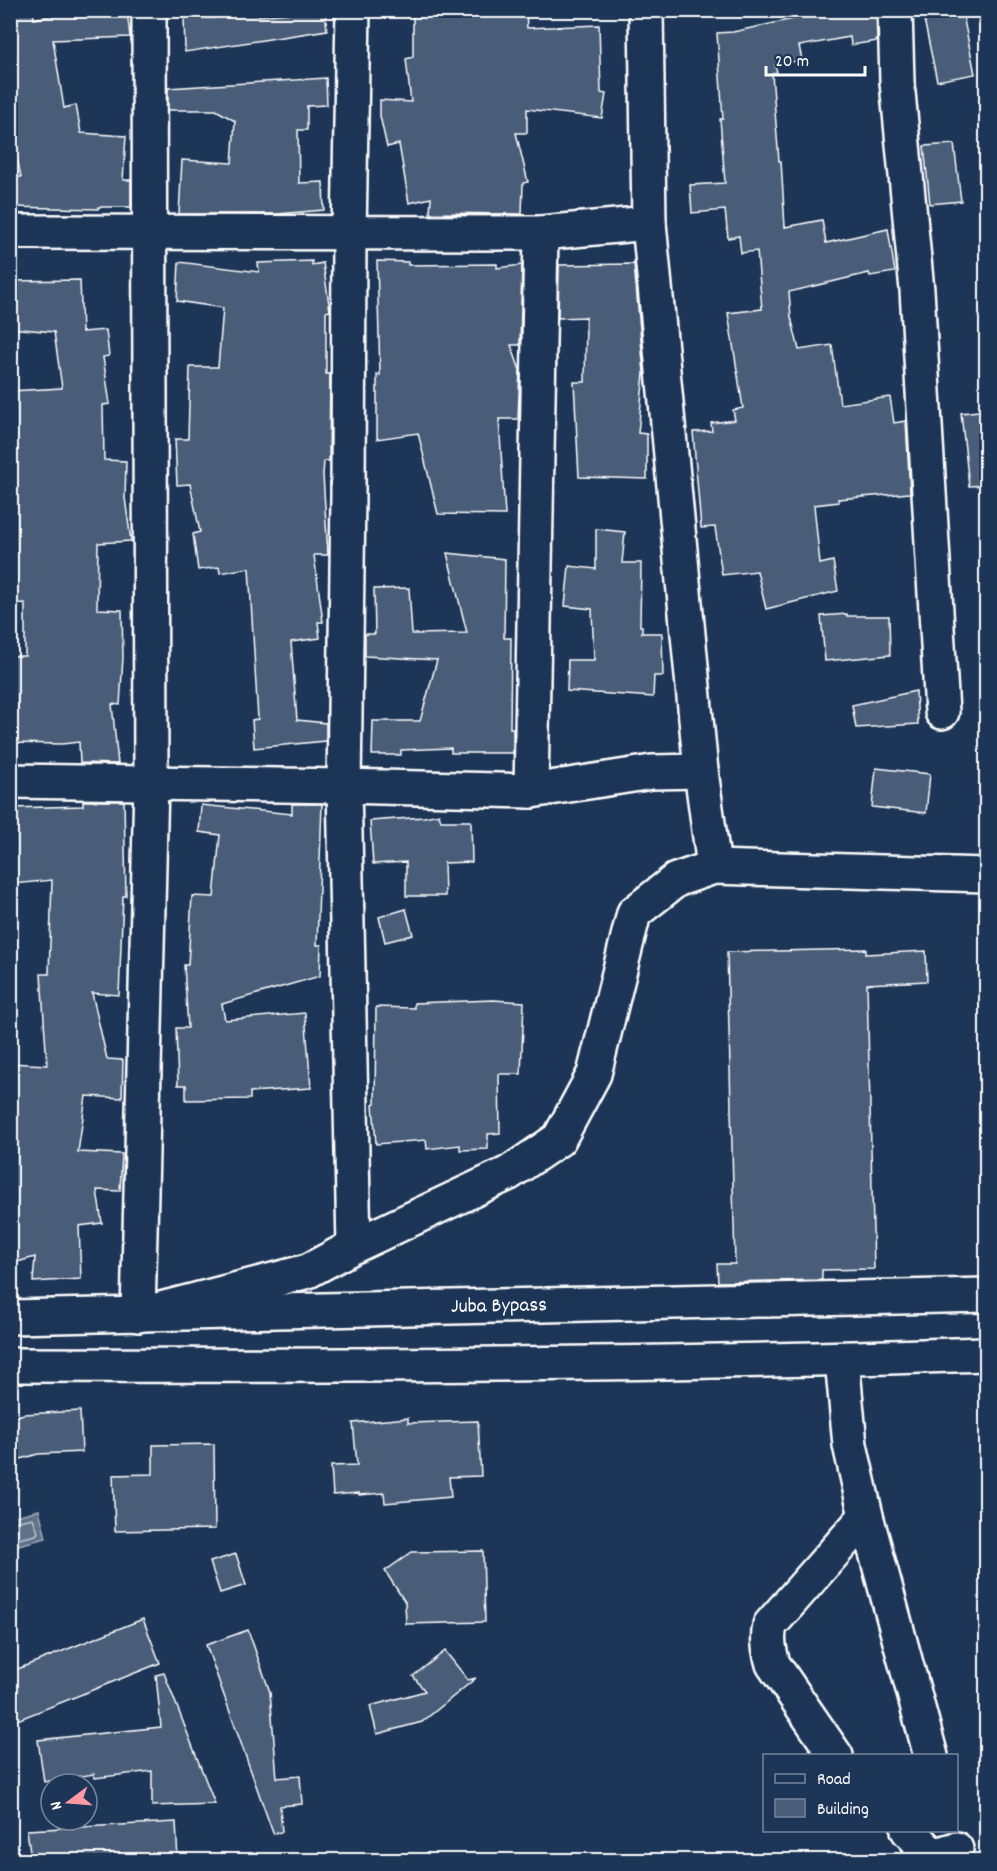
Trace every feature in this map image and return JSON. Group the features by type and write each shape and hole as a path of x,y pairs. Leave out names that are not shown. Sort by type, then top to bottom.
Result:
{"street":[{"path":"148,10 151,783 138,1315 308,1271 354,1246 509,1173 559,1139 594,1074 634,913 676,880 714,867 987,874"},
{"path":"353,10 344,786 354,1246"},
{"path":"646,10 649,223 701,771 714,867"},
{"path":"895,10 897,82 916,290 942,712"},
{"path":"10,232 349,234 541,232 649,223"},
{"path":"531,791 541,232"},
{"path":"10,782 531,791 652,772 701,771"},
{"name":"Juba Bypass","path":"10,1317 987,1295"},
{"path":"10,1365 842,1359 987,1354"},
{"path":"842,1359 850,1445 866,1516 931,1754"},
{"path":"836,1754 773,1664 768,1635 770,1625 866,1516"},
{"path":"911,1832 943,1851"}],"water":[{"path":"39,1510 46,1538 11,1547 11,1517"}],"building":[{"path":"10,10 33,10 34,19 81,10 127,10 130,37 53,40 64,108 76,105 81,133 126,136 123,180 131,180 131,207 98,207 98,209 10,207 10,177 21,177 10,124 10,118 18,117 10,72"},
{"path":"214,10 257,10 258,16 325,10 327,30 185,52 184,17 215,18"},
{"path":"413,10 526,10 527,28 599,25 601,93 606,94 602,118 527,109 527,133 516,133 528,182 523,183 522,214 430,213 431,198 409,203 399,144 387,147 380,116 380,100 411,102 406,59 413,57"},
{"path":"846,10 876,10 877,41 851,45 850,37 799,46 802,60 775,65 777,72 772,74 785,227 822,220 826,243 888,229 895,272 870,276 869,273 789,292 791,317 799,350 832,345 840,404 890,397 894,423 906,421 910,493 838,499 839,502 814,505 820,564 833,561 838,591 766,609 757,571 722,575 715,527 701,528 693,432 712,431 711,423 735,420 733,410 743,408 728,313 762,309 757,251 741,253 739,236 728,238 725,210 692,213 690,185 725,183 717,33 733,32 816,14"},
{"path":"922,10 957,10 957,16 963,15 975,74 937,81"},
{"path":"326,78 327,105 307,106 307,130 298,130 299,183 323,182 324,210 277,214 179,214 182,160 232,163 235,121 216,110 168,110 168,88"},
{"path":"954,144 961,201 930,204 924,146"},
{"path":"312,261 312,265 323,263 330,311 326,312 326,374 330,374 329,461 324,461 323,475 328,555 314,555 323,622 318,622 320,638 291,642 297,720 326,723 326,741 254,748 252,720 258,719 249,568 220,573 219,567 198,570 193,534 200,532 190,484 177,485 175,439 188,439 190,367 218,367 223,308 177,301 179,262 259,272 258,263"},
{"path":"377,261 408,262 408,265 497,264 497,268 522,265 520,345 511,345 520,370 518,419 499,419 505,515 438,514 418,433 377,439 377,375 380,375"},
{"path":"634,264 644,373 638,433 647,434 647,479 579,477 574,382 585,382 586,317 558,318 559,265"},
{"path":"80,280 82,332 106,330 109,356 103,357 110,404 103,405 104,460 126,461 125,498 131,541 98,543 97,609 122,610 123,657 120,705 112,704 118,764 80,763 79,742 10,743 10,656 25,656 25,603 10,604 10,391 62,388 54,332 10,328 10,281"},
{"path":"987,410 987,485 969,486 961,413"},
{"path":"596,529 625,532 622,563 641,563 640,626 642,626 642,633 662,633 663,676 654,676 653,697 567,691 568,660 594,660 592,609 565,606 569,566 596,569"},
{"path":"447,553 505,559 504,638 511,638 510,728 513,728 513,753 451,753 451,748 401,750 401,755 372,755 373,721 420,721 437,660 365,656 365,634 375,634 374,589 409,588 412,634 467,633"},
{"path":"847,614 847,616 889,616 890,655 825,661 821,616"},
{"path":"916,691 918,724 856,728 852,705"},
{"path":"876,768 930,774 926,813 872,807"},
{"path":"83,801 124,801 126,896 123,896 119,995 92,993 107,1059 123,1060 122,1098 86,1096 78,1152 122,1154 120,1191 97,1190 102,1223 79,1226 81,1279 33,1282 35,1257 10,1264 10,1063 47,1065 41,974 49,974 52,880 14,884 11,808 83,806"},
{"path":"292,804 322,804 317,945 321,945 320,976 222,1004 225,1020 305,1013 311,1088 250,1092 250,1099 186,1100 186,1085 178,1085 176,1028 188,1028 184,965 188,965 192,896 214,897 220,835 199,832 201,805 292,814"},
{"path":"439,814 441,821 471,821 472,862 444,863 445,896 406,896 406,862 373,864 370,821"},
{"path":"406,909 413,935 385,942 379,917"},
{"path":"866,949 866,954 926,951 927,981 867,984 874,1269 822,1270 822,1280 718,1282 717,1264 735,1264 727,952"},
{"path":"493,1000 524,1002 521,1074 499,1074 500,1133 488,1134 488,1149 460,1150 460,1145 427,1149 426,1140 376,1144 373,1104 375,1103 376,1007 414,1008 414,1003"},
{"path":"80,1411 82,1452 38,1454 10,1462 10,1418 24,1414"},
{"path":"408,1418 408,1423 478,1421 481,1476 449,1477 451,1497 385,1503 384,1493 333,1495 331,1466 357,1465 353,1423"},
{"path":"214,1444 215,1529 115,1531 113,1475 153,1474 153,1445"},
{"path":"483,1551 485,1622 406,1624 405,1602 385,1571 412,1552"},
{"path":"236,1554 246,1585 220,1593 210,1562"},
{"path":"143,1619 160,1663 10,1723 10,1672"},
{"path":"248,1630 270,1692 277,1778 300,1776 302,1804 280,1806 282,1832 273,1833 206,1645"},
{"path":"445,1651 468,1680 476,1678 422,1722 377,1734 370,1706 425,1691 413,1676"},
{"path":"164,1673 215,1804 152,1806 152,1771 99,1778 99,1772 43,1772 38,1740 161,1727 156,1675"},
{"path":"176,1822 178,1860 31,1860 27,1830 99,1832 99,1826"}]}
